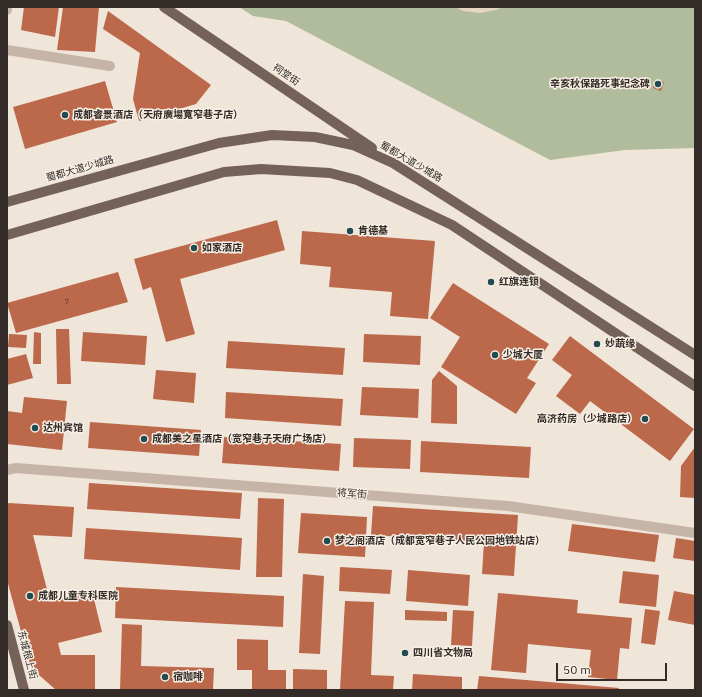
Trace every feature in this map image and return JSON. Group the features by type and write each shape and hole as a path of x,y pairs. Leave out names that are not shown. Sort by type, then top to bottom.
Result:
{"main road":[{"name":"祠堂街","path":"164,7 393,163"},
{"name":"蜀都大道少城路","path":"7,202 219,143 272,135 315,137 353,145 393,163 695,355"},
{"path":"7,235 224,172 261,169 330,173 357,180 452,224 695,386"},
{"name":"东城根上街","path":"7,625 24,690"}],"street":[{"path":"7,50 110,66"},
{"name":"将军街","path":"7,470 16,468 508,506 695,532"}],"green space":[{"path":"239,7 695,7 695,148 625,150 550,160 286,21 253,16"}],"shaded area":[{"path":"456,7 503,7 480,13 463,11"}],"building":[{"path":"24,7 59,7 55,37 21,30"},
{"path":"63,7 99,7 95,52 57,50"},
{"path":"108,11 211,85 196,104 139,121 133,99 140,53 103,29"},
{"path":"655,80 664,82 661,91 653,88"},
{"name":"成都睿景酒店（天府廣場寬窄巷子店）","path":"105,81 117,122 25,149 13,107"},
{"path":"277,220 285,250 180,279 195,334 166,342 151,287 143,290 134,259"},
{"path":"302,231 435,241 428,319 390,316 392,292 329,287 331,267 300,264"},
{"path":"118,272 128,302 16,333 7,303"},
{"name":"少城大厦","path":"453,283 549,344 527,378 536,383 516,414 441,367 460,337 430,318"},
{"path":"56,329 69,329 71,384 57,384"},
{"path":"34,332 41,333 41,364 33,364"},
{"path":"83,332 147,336 145,365 81,361"},
{"path":"9,334 27,335 26,348 8,347"},
{"path":"364,334 421,336 420,365 363,362"},
{"path":"570,336 694,429 670,461 590,401 580,414 556,396 572,375 552,360"},
{"path":"228,341 345,348 343,375 226,368"},
{"path":"26,354 33,378 7,385 7,359"},
{"path":"156,370 196,373 194,403 153,399"},
{"path":"439,371 457,386 457,424 431,423 432,380"},
{"path":"362,387 419,389 418,418 360,415"},
{"path":"226,392 343,399 341,426 225,418"},
{"name":"达州宾馆","path":"24,397 67,401 62,450 7,444 7,411 22,413"},
{"name":"成都美之星酒店（宽窄巷子天府广场店）","path":"90,422 201,430 199,456 88,448"},
{"path":"224,437 341,444 339,471 222,463"},
{"path":"354,438 411,440 410,469 353,467"},
{"path":"421,441 531,447 529,478 420,472"},
{"path":"695,447 695,498 680,497 681,466"},
{"path":"89,483 242,493 240,519 87,509"},
{"path":"258,498 284,499 282,577 256,577"},
{"name":"成都儿童专科医院","path":"7,504 74,507 72,537 33,535 50,601 92,591 102,632 58,643 61,655 95,655 95,690 56,690 31,668 7,580"},
{"path":"373,506 518,515 514,576 482,574 484,542 371,535"},
{"path":"301,513 367,517 365,557 298,553"},
{"path":"572,524 659,535 655,562 568,551"},
{"path":"86,528 242,538 240,570 84,559"},
{"path":"676,538 695,541 695,561 673,558"},
{"path":"340,567 392,570 390,594 339,591"},
{"path":"408,570 470,575 468,606 406,601"},
{"path":"623,571 659,575 656,607 619,603"},
{"path":"303,574 324,576 320,654 299,653"},
{"path":"116,587 284,596 283,627 115,618"},
{"path":"674,591 695,595 695,625 668,620"},
{"path":"498,593 578,600 577,613 632,618 629,649 620,648 617,680 588,677 591,650 528,644 526,673 491,670"},
{"path":"345,601 374,602 371,675 394,676 393,690 340,690"},
{"path":"645,609 660,611 655,645 641,643"},
{"path":"405,610 447,612 447,621 405,620"},
{"path":"453,610 474,611 472,646 451,645"},
{"path":"122,624 142,625 141,666 214,668 213,690 120,690"},
{"path":"237,639 268,640 268,670 286,670 286,690 252,690 252,670 237,670"},
{"path":"293,669 327,670 327,690 293,690"},
{"path":"413,674 462,677 462,690 412,690"},
{"path":"479,676 619,688 618,690 477,690"}],"place":[{"name":"辛亥秋保路死事纪念碑","path":"658,84"},
{"name":"成都睿景酒店（天府廣場寬窄巷子店）","path":"65,115"},
{"name":"肯德基","path":"350,231"},
{"name":"如家酒店","path":"194,248"},
{"name":"红旗连锁","path":"491,282"},
{"name":"妙蔬缘","path":"597,344"},
{"name":"少城大厦","path":"495,355"},
{"name":"高济药房（少城路店）","path":"645,419"},
{"name":"达州宾馆","path":"35,428"},
{"name":"成都美之星酒店（宽窄巷子天府广场店）","path":"144,439"},
{"name":"梦之阁酒店（成都宽窄巷子人民公园地铁站店）","path":"327,541"},
{"name":"成都儿童专科医院","path":"30,596"},
{"name":"四川省文物局","path":"405,653"},
{"name":"宿咖啡","path":"165,677"}]}
